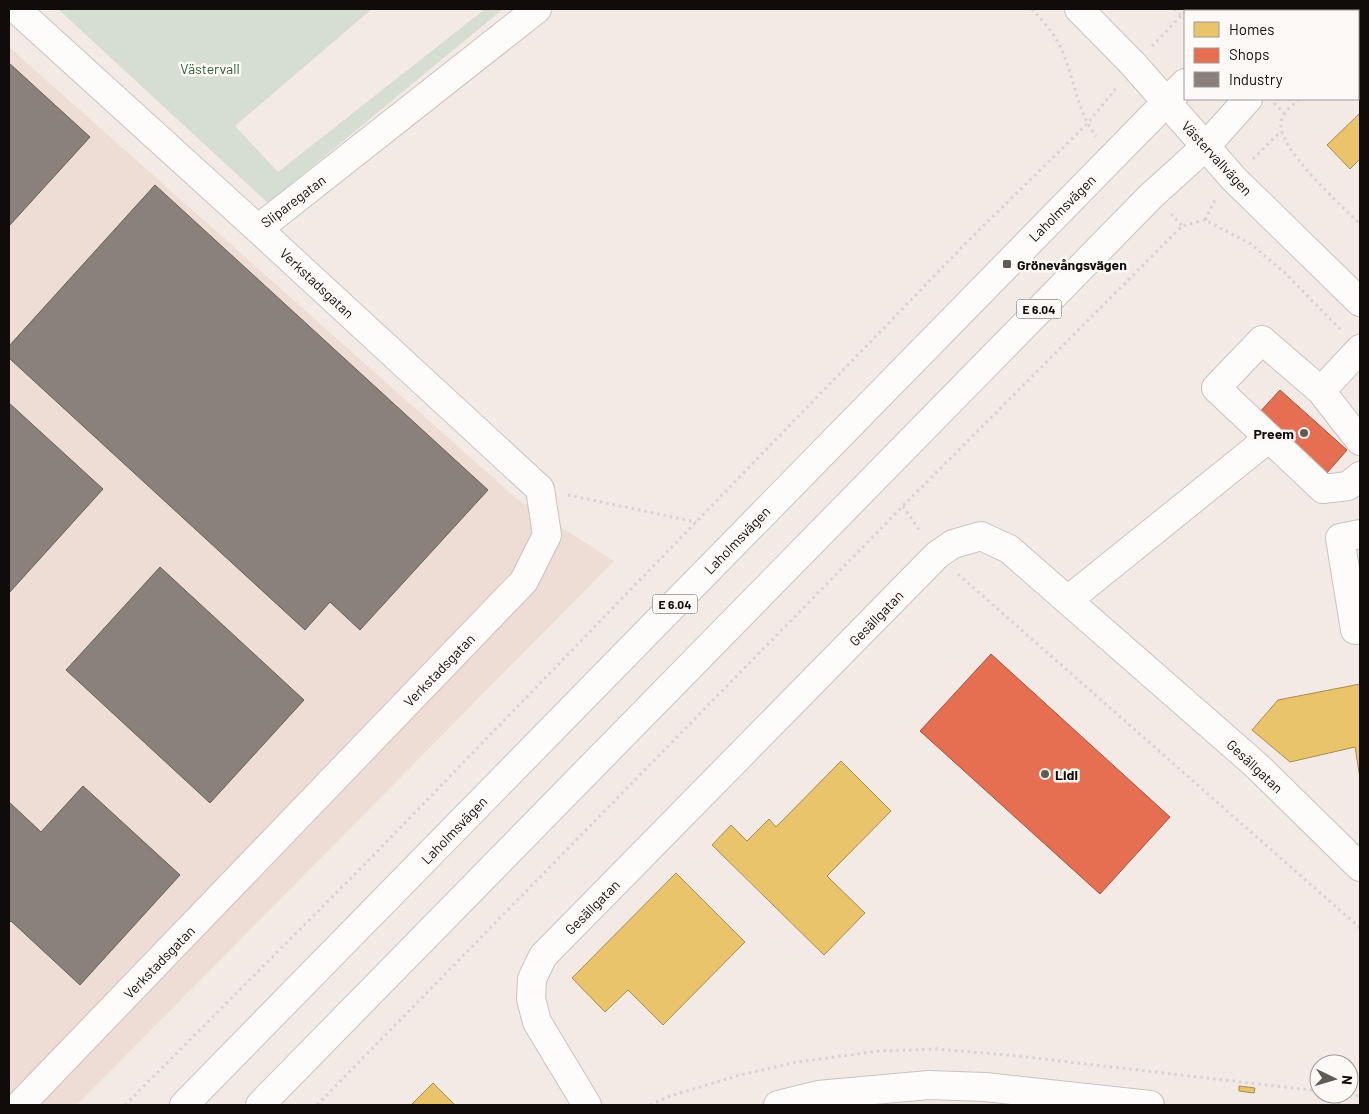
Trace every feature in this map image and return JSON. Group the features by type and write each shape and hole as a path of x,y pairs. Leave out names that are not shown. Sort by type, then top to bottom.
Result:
{"main road":[{"name":"Sliparegatan","path":"16,9 258,229 537,9"},
{"name":"Västervallvägen","path":"1079,9 1134,65 1234,179 1360,302"},
{"name":"Laholmsvägen","path":"184,1105 1184,84"},
{"name":"E 6.04","path":"260,1105 1151,196 1205,146 1247,100"},
{"name":"Verkstadsgatan","path":"20,1105 524,581 547,535 540,489 258,229"},
{"path":"1360,441 1321,391 1262,340 1216,388 1323,489 1348,486 1360,476"},
{"path":"1321,391 1353,342"},
{"path":"1068,600 1269,438"},
{"path":"1360,534 1340,538 1355,630 1360,629"},
{"name":"Gesällgatan","path":"587,1105 537,1022 531,999 532,979 543,956 937,555 952,544 981,536 1009,549 1256,765 1360,867"},
{"path":"778,1105 818,1095 929,1085 985,1087 1150,1105"}],"path":[{"path":"1032,9 1059,44 1087,124 1112,158"},
{"path":"1174,9 1184,18"},
{"path":"125,1105 376,853 967,242 1087,124 1134,65 1184,12"},
{"path":"1271,100 1284,113"},
{"path":"1298,100 1284,113 1280,122 1281,131 1286,142 1300,162 1360,224"},
{"path":"1151,196 1182,226"},
{"path":"317,1105 903,506 1182,226 1206,220 1251,244 1285,274 1353,342"},
{"path":"540,489 697,522"},
{"path":"937,555 1360,928"}],"shaded area":[{"path":"9,47 517,499 614,561 77,1105 9,1105"}],"green space":[{"name":"Västervall","path":"58,9 372,9 235,126 278,172 485,9 503,9 268,203"}],"building: Homes":[{"path":"1360,113 1360,159 1350,169 1327,145"},
{"path":"1360,684 1360,778 1355,747 1290,762 1252,730 1278,700"},
{"path":"841,761 891,811 827,876 865,913 824,955 712,845 731,825 747,841 769,819 776,827"},
{"path":"676,873 745,942 663,1025 628,990 605,1012 572,978"},
{"path":"433,1083 455,1105 411,1105"},
{"path":"1239,1086 1255,1088 1254,1093 1239,1091"}],"building: Shops":[{"path":"1280,390 1347,450 1326,474 1258,414"},
{"name":"Lidl","path":"991,654 1170,817 1100,894 920,731"}],"building: Industry":[{"path":"9,63 90,137 9,226"},
{"path":"155,185 488,490 360,630 330,602 305,630 9,358 9,346"},
{"path":"9,403 103,489 9,593"},
{"path":"160,567 304,700 210,803 66,670"},
{"path":"83,786 180,875 80,985 11,921 9,923 9,802 41,832"}],"place":[{"name":"Grönevångsvägen","path":"1007,264"},
{"name":"Preem","path":"1304,433"},
{"name":"Lidl","path":"1045,774"}]}
